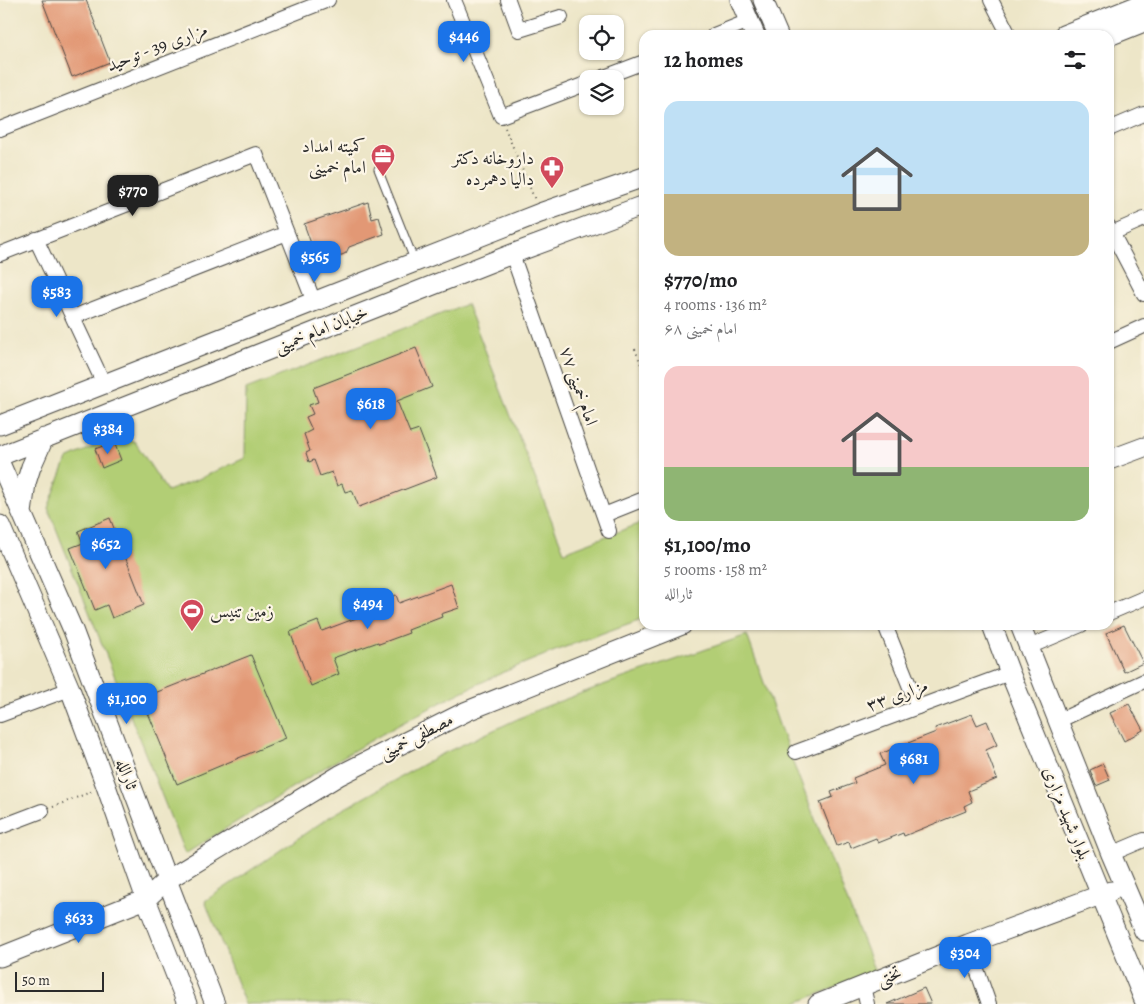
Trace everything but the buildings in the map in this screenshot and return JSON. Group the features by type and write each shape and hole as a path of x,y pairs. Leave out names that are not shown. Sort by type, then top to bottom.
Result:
{"main road":[{"path":"740,0 752,28"},
{"path":"763,0 776,30"},
{"path":"1076,30 1144,3"},
{"path":"1114,34 1144,22"},
{"name":"خیابان امام خمینی","path":"0,425 540,213 639,179"},
{"name":"خیابان امام خمینی","path":"0,456 512,254 639,207"},
{"path":"22,513 26,483 44,438"},
{"path":"1114,458 1144,447"},
{"name":"ثارالله","path":"0,463 73,630 215,1004"},
{"name":"ثارالله","path":"0,525 70,689 146,899 188,1004"},
{"name":"مصطفی خمینی","path":"146,899 167,880 340,775 467,711 670,630"},
{"name":"بلوار شهید مزاری","path":"994,630 1144,1000"},
{"name":"بلوار شهید مزاری","path":"1022,630 1111,854 1144,931"},
{"name":"تختی","path":"818,1004 865,995 968,944 1125,886"},
{"path":"0,957 146,899"}],"street":[{"name":"مزاری 39 - توحید","path":"0,129 328,0"},
{"path":"454,0 501,116 579,86"},
{"path":"508,0 519,30 562,17"},
{"path":"991,0 1006,30"},
{"path":"623,70 639,64"},
{"path":"1114,128 1144,114"},
{"path":"0,254 256,154 314,302"},
{"path":"1114,229 1144,219"},
{"path":"73,317 287,233"},
{"path":"1114,238 1144,294"},
{"path":"36,239 104,384"},
{"name":"امام خمینی ۷۷","path":"512,254 610,531"},
{"path":"1114,340 1144,326"},
{"path":"604,515 639,502"},
{"path":"1114,611 1144,598"},
{"path":"887,630 918,707"},
{"path":"1029,647 1069,630"},
{"name":"مزاری ۳۳","path":"796,752 1010,672"},
{"path":"1058,721 1144,681"},
{"path":"0,715 70,689"},
{"path":"0,827 42,811"},
{"path":"1111,854 1144,840"},
{"path":"968,944 989,1004"}],"lane":[{"path":"378,169 415,262"}],"path":[{"path":"501,116 540,213"},
{"path":"635,349 639,359"},
{"path":"42,811 106,786"}],"green space":[{"path":"467,304 564,552 639,524 639,620 516,667 400,724 185,854 48,508 67,459 119,435 135,442 167,491 245,458 246,389"},
{"path":"747,635 788,750 875,972 793,1004 245,1004 205,901 331,816 438,756 539,709"}],"place":[{"name":"کمیته امداد امام خمینی","path":"383,177"},
{"name":"داروخانه دکتر دالیا دهمرده","path":"552,189"},
{"name":"زمین تنیس","path":"192,632"}]}
